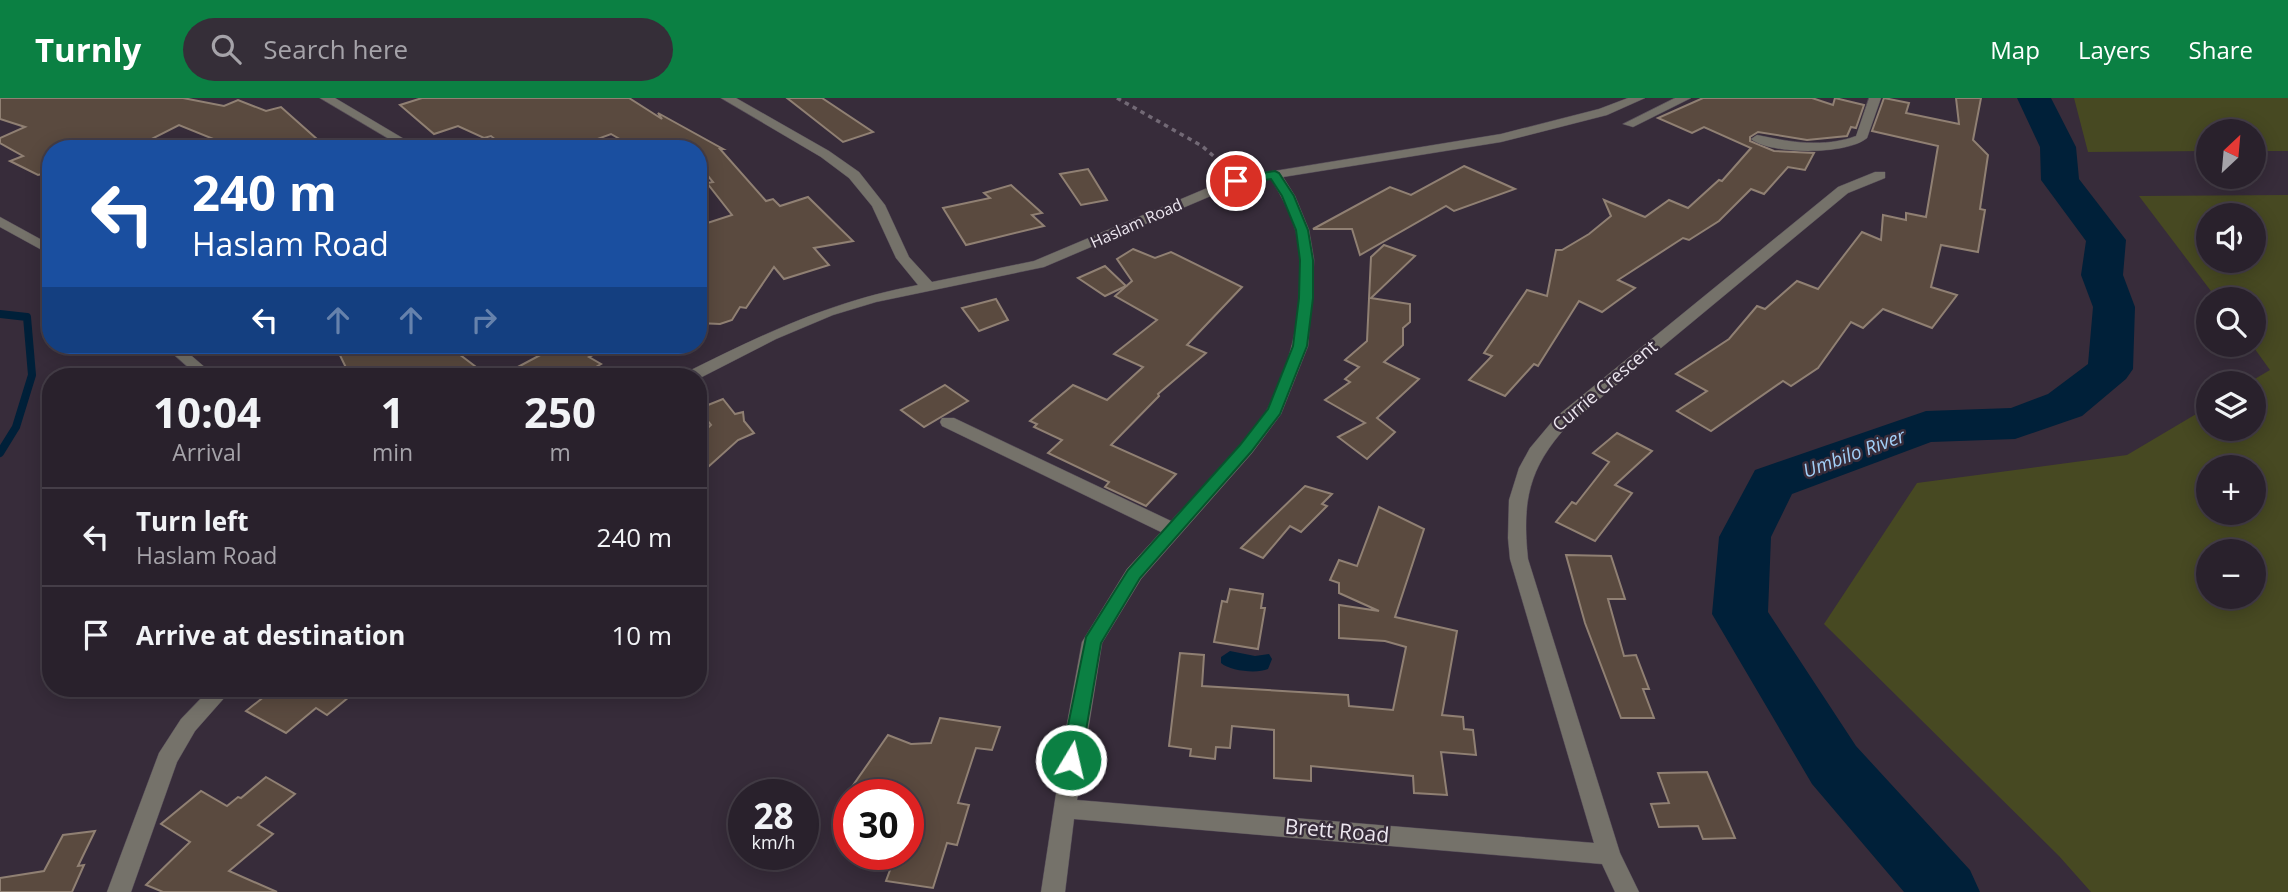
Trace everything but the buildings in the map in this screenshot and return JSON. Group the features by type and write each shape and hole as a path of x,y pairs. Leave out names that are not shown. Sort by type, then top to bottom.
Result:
{"street":[{"path":"326,98 399,140"},
{"path":"727,98 825,154 853,175 878,205 903,258 927,286"},
{"path":"1629,124 1685,98"},
{"path":"1757,139 1800,146 1853,142 1861,138 1875,98"},
{"name":"Haslam Road","path":"707,368 771,336 828,312 873,298 1039,264 1236,181 1501,138 1593,114 1635,99"},
{"path":"1053,892 1074,735 1092,642 1134,574 1246,449 1275,410 1300,346 1307,260 1302,230 1288,196 1275,175"},
{"name":"Currie Crescent","path":"1627,892 1609,854 1519,559 1515,528 1516,499 1528,467 1542,441 1562,421 1843,190 1880,175"},
{"path":"0,221 42,246"},
{"path":"181,354 197,368"},
{"path":"948,422 1173,530"},
{"path":"119,892 167,759 188,725 214,697"},
{"name":"Brett Road","path":"1065,809 1609,854"}],"path":[{"path":"1117,98 1147,118 1202,145 1215,155 1236,181"}],"green space":[{"path":"2074,98 2288,98 2288,151 2266,151 2266,119 2196,119 2196,151 2088,152"},
{"path":"2288,195 2288,892 2091,892 2059,856 1824,624 1917,483 2127,455 2196,414 2196,441 2266,441 2266,372 2270,370 2261,357 2266,357 2266,287 2208,287 2197,273 2266,273 2266,203 2196,203 2196,271 2139,196"}],"water":[{"path":"1230,651 1255,656 1269,654 1272,659 1268,669 1263,671 1237,670 1221,663 1221,657"}],"waterway":[{"name":"Umbilo River","path":"1946,892 1834,765 1740,614 1745,537 1773,482 1926,427 2015,423 2065,405 2110,369 2114,307 2102,275 2106,240 2060,180 2058,147 2034,98"},
{"path":"0,314 27,317 32,375 16,427 0,453"}],"route":[{"path":"1071,760 1092,642 1134,574 1246,449 1275,410 1300,346 1307,260 1302,230 1288,196 1275,175 1236,181"}]}
